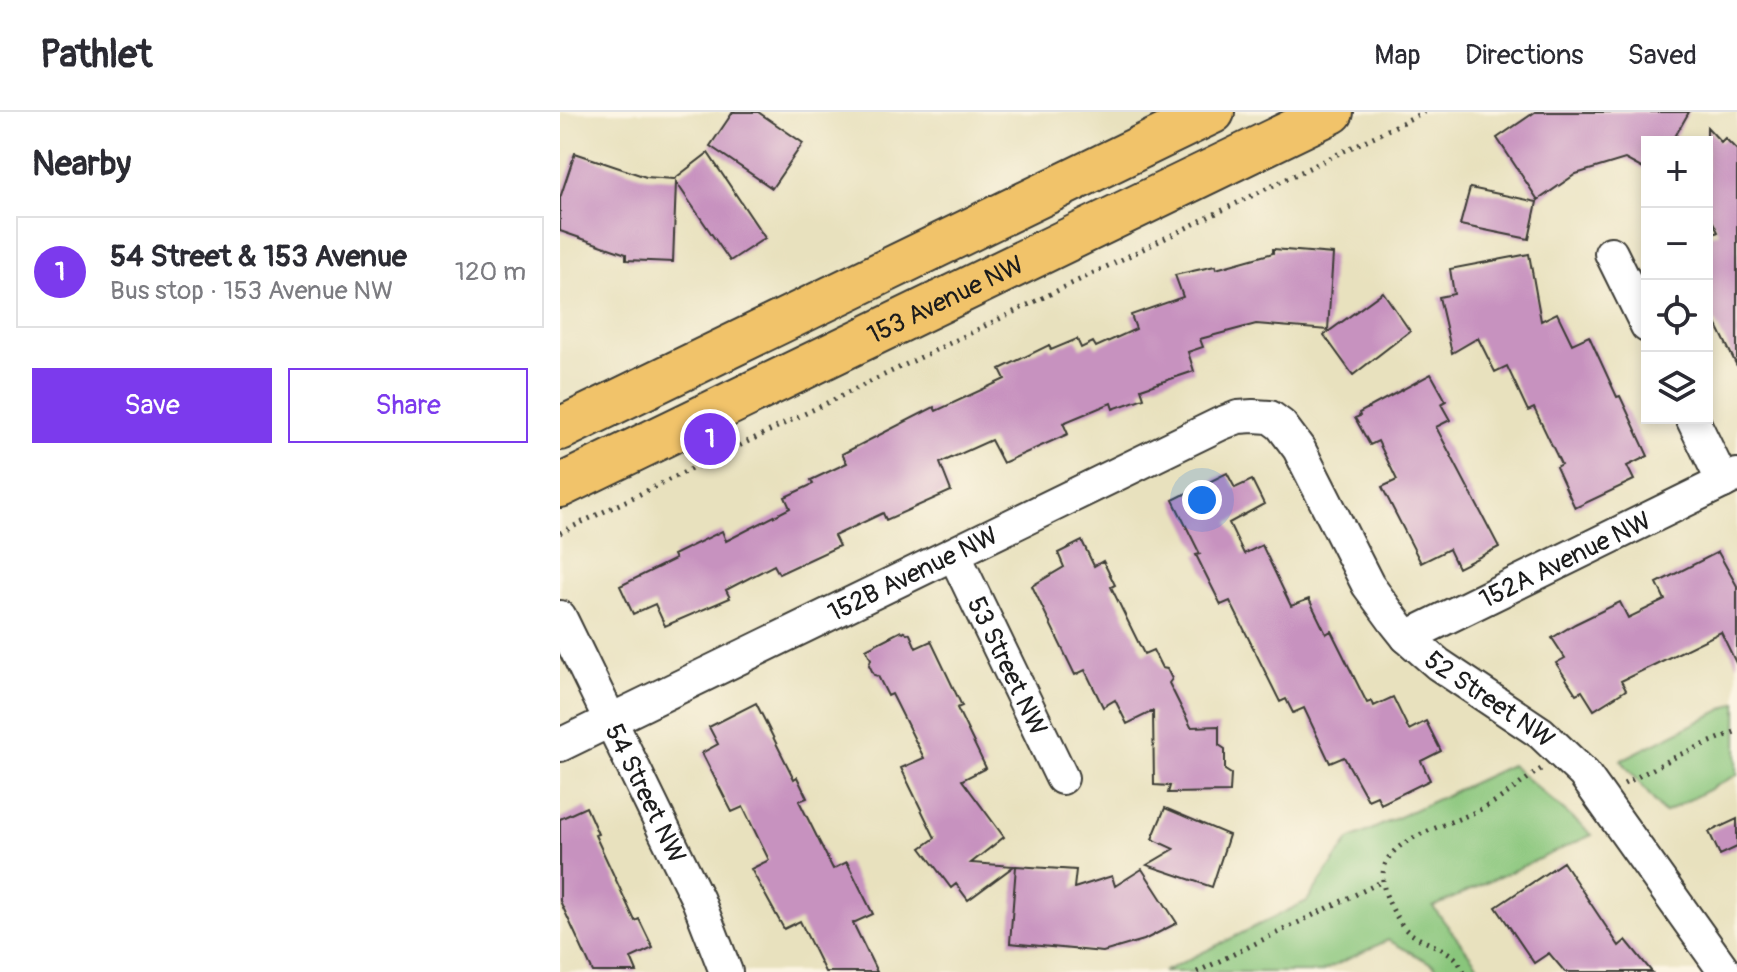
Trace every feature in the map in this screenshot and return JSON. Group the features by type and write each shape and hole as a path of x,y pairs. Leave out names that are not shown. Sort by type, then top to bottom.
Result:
{"main road":[{"name":"153 Avenue NW","path":"560,429 1213,112"},
{"name":"153 Avenue NW","path":"560,486 1332,112"}],"street":[{"path":"1611,253 1641,314"},
{"name":"152B Avenue NW","path":"560,745 1220,424 1238,417 1270,417"},
{"name":"52 Street NW","path":"1270,417 1281,425 1299,449 1352,557 1382,606 1407,637 1438,664 1517,714 1564,752 1603,798 1725,972"},
{"name":"152A Avenue NW","path":"1407,637 1730,479 1696,424"},
{"name":"53 Street NW","path":"954,554 1062,778"},
{"name":"54 Street NW","path":"560,617 698,900 726,972"}],"path":[{"path":"560,533 1424,112"},
{"path":"1603,798 1679,755 1737,731"},
{"path":"1464,972 1455,957 1405,930 1388,903 1383,881 1387,860 1400,845 1485,807 1564,752"},
{"path":"1197,972 1383,881"}],"green space":[{"path":"1737,702 1737,775 1664,813 1621,760"},
{"path":"1511,765 1592,835 1433,907 1483,972 1438,972 1434,965 1388,940 1321,972 1163,972 1307,901 1349,840"}],"building":[{"path":"733,112 758,112 803,143 772,188 710,146"},
{"path":"1535,112 1689,112 1675,136 1641,136 1641,168 1625,159 1576,174 1538,200 1497,138"},
{"path":"1707,127 1721,142 1725,138 1737,150 1737,366 1713,317 1713,234 1718,232 1713,222 1713,136 1707,136"},
{"path":"575,153 646,177 674,179 708,153 765,238 730,261 676,182 673,262 626,260 626,254 560,231 560,198"},
{"path":"1470,188 1537,202 1529,239 1460,225"},
{"path":"1273,249 1333,254 1328,330 1256,324 1200,339 1203,347 1188,352 1194,371 1141,389 1144,398 1113,409 1111,403 1063,423 1068,434 1003,463 991,440 940,463 951,491 886,520 883,513 834,536 839,546 779,574 774,565 726,590 730,598 665,626 655,604 633,614 620,586 722,531 726,541 790,508 785,497 813,484 811,480 847,463 842,454 934,407 936,411 1005,379 1000,369 1049,345 1051,350 1077,339 1081,348 1093,342 1096,347 1136,329 1131,315 1183,297 1175,275 1215,266 1216,269 1273,253"},
{"path":"1529,254 1541,321 1557,313 1572,344 1589,336 1648,456 1627,466 1634,480 1575,508 1556,467 1561,464 1534,408 1528,411 1507,366 1495,372 1478,338 1452,353 1439,297 1454,294 1450,269"},
{"path":"1383,292 1410,331 1353,375 1324,335"},
{"path":"1431,374 1446,401 1441,404 1450,420 1436,427 1499,547 1458,568 1449,549 1421,563 1382,487 1397,480 1378,441 1370,445 1355,418"},
{"path":"1227,473 1235,488 1252,480 1264,504 1229,523 1244,554 1262,545 1291,606 1309,599 1326,634 1331,631 1367,703 1372,701 1374,706 1393,697 1409,730 1426,721 1441,751 1421,761 1430,780 1381,804 1377,796 1368,800 1344,757 1330,763 1304,708 1293,713 1286,699 1280,702 1230,601 1221,605 1173,500"},
{"path":"1082,541 1094,566 1103,561 1115,585 1111,587 1144,654 1153,650 1162,668 1167,669 1172,679 1169,683 1191,727 1219,726 1219,745 1225,749 1225,770 1231,774 1230,792 1168,793 1170,786 1154,785 1153,711 1127,724 1115,700 1103,707 1085,670 1075,675 1032,586 1064,567 1058,553"},
{"path":"1718,552 1737,586 1737,665 1721,632 1621,681 1626,690 1594,710 1582,691 1576,694 1556,663 1565,658 1552,638 1620,602 1628,618 1665,600 1657,583"},
{"path":"901,631 910,634 916,648 931,641 962,706 957,708 986,768 962,780 1004,837 971,863 1014,866 968,900 956,884 951,888 921,848 935,838 901,768 924,758 892,694 888,696 869,665 871,659 866,649"},
{"path":"756,703 794,779 797,777 807,798 799,801 833,869 847,862 873,914 853,923 877,972 825,972 800,921 784,929 751,869 769,860 743,807 732,812 702,753 718,744 709,727"},
{"path":"586,807 598,834 595,835 635,921 639,919 653,948 631,958 637,972 593,972 560,901 560,819"},
{"path":"1165,808 1229,835 1212,887 1147,865 1174,849 1152,839"},
{"path":"1737,819 1737,847 1720,855 1709,832"},
{"path":"1563,862 1619,946 1626,940 1652,972 1565,972 1549,953 1534,963 1496,907"},
{"path":"1016,866 1076,870 1074,888 1112,876 1115,886 1142,869 1177,923 1144,940 1103,952 1010,943"}],"place":[{"name":"54 Street & 153 Avenue","path":"710,439"}]}
